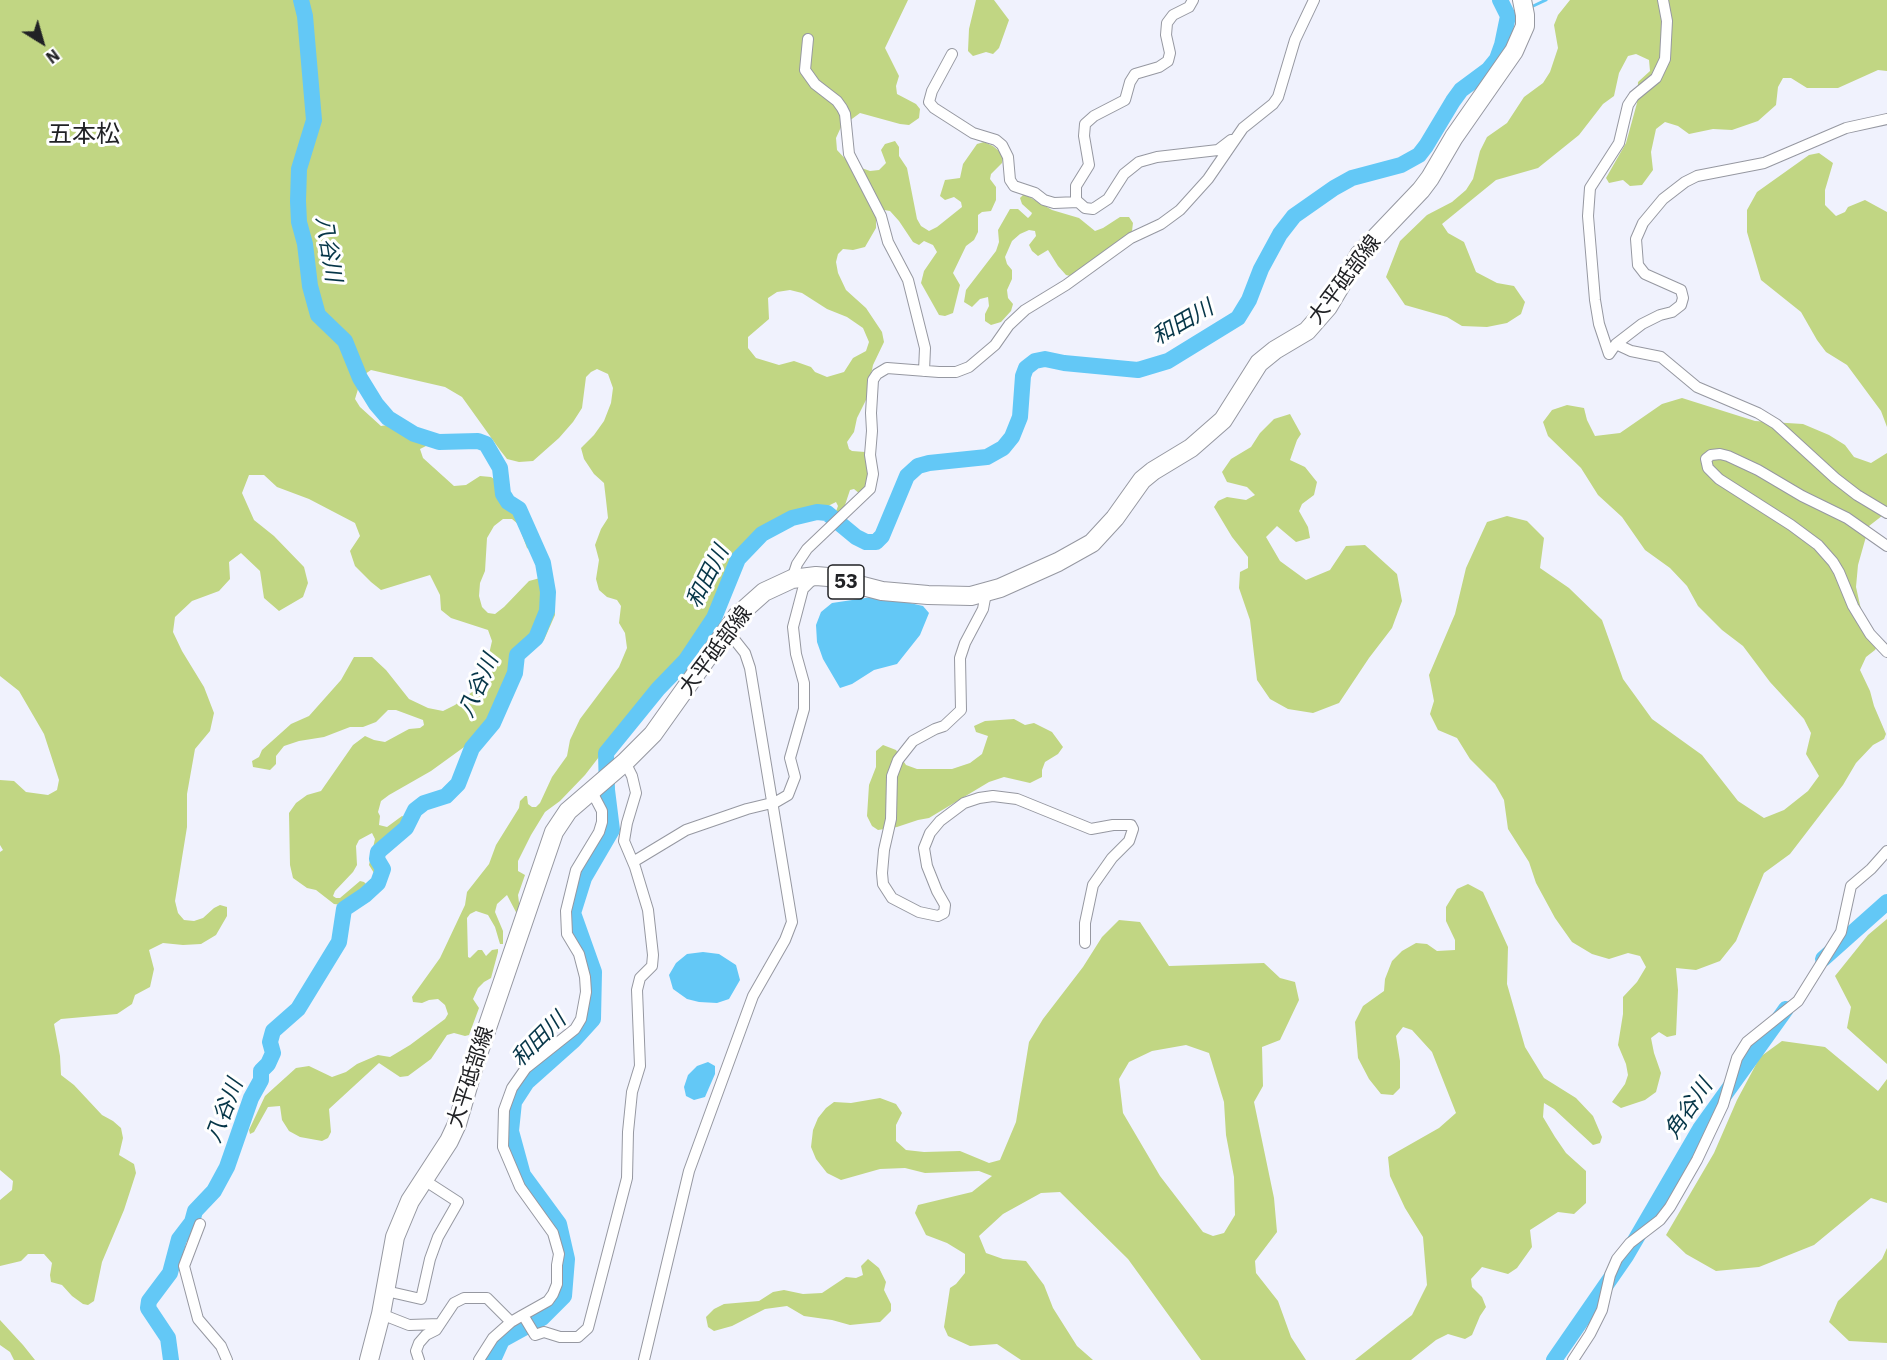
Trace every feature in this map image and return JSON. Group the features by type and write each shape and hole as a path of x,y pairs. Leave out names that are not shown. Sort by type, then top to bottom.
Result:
{"main road":[{"name":"大平砥部線","path":"369,1360 386,1291 395,1237 410,1201 449,1141 457,1124 474,1066 555,832 568,811 625,762 665,719 726,629 764,592 792,579 816,576 882,591 971,596 986,593 1058,562 1092,543 1115,518 1142,480 1191,448 1223,420 1259,363 1275,350 1307,331 1317,321 1359,255 1421,190 1454,137 1514,51 1525,26 1522,0"}],"street":[{"path":"1193,0 1189,7 1173,15 1167,23 1166,35 1170,52 1168,61 1159,67 1135,74 1125,100 1094,116 1085,124 1084,136 1089,165 1074,193 1078,202 1085,208 1093,209 1113,194 1124,174 1147,159 1218,150 1234,139"},
{"path":"792,579 796,564 807,549 870,489 873,474 870,455 873,380 877,374 887,368 924,372 956,372 969,367 995,345 1009,325 1025,310 1051,296 1131,238 1171,218 1208,179 1243,128 1273,105 1278,97 1295,40 1314,0"},
{"path":"1663,0 1667,21 1665,59 1656,78 1634,96 1628,105 1619,143 1590,188 1588,216 1599,324 1609,354 1616,344 1642,324 1672,312 1681,305 1683,298 1681,290 1646,273 1638,265 1636,239 1644,223 1663,199 1697,176 1764,163 1846,128 1887,118"},
{"path":"808,39 805,70 814,84 837,101 845,114 849,154 881,216 891,249 908,280 925,348 924,372"},
{"path":"952,54 932,91 929,102 934,108 973,133 996,140 1002,145 1008,157 1010,180 1014,186 1054,203 1078,202"},
{"path":"1616,344 1631,351 1660,357 1697,387 1758,413 1776,424 1835,478 1857,495 1887,513"},
{"path":"1887,546 1847,518 1758,470 1728,456 1711,455 1706,459 1708,468 1719,478 1818,545 1839,572 1853,606 1870,634 1887,652"},
{"path":"633,861 686,830 771,803 788,795 795,777 790,758 804,709 804,683 796,654 793,627 803,589 816,576"},
{"path":"986,593 983,609 965,643 960,658 961,710 944,726 913,741 898,760 892,776 891,819 883,861 883,884 892,898 919,912 938,916 944,913 945,905 927,866 924,848 930,833 940,821 964,803 979,798 993,796 1017,799 1071,823 1091,829 1131,825 1133,829 1129,841 1112,858 1093,885 1085,923 1085,943"},
{"path":"644,1360 689,1171 753,996 785,940 792,921 750,668 745,653 726,629"},
{"path":"523,1315 534,1335 544,1332 560,1337 578,1337 588,1328 627,1178 628,1132 633,1092 640,1066 637,990 640,978 652,966 653,955 648,910 633,861 624,841 636,793 632,776 625,762"},
{"path":"479,1360 493,1338 511,1322 548,1301 557,1284 559,1254 553,1233 520,1187 503,1147 504,1110 512,1088 526,1068 575,1029 581,1019 586,992 585,978 579,954 567,934 566,911 576,870 599,832 602,822 602,811 591,790"},
{"path":"1574,1360 1602,1310 1610,1275 1617,1259 1630,1243 1660,1220 1670,1208 1697,1160 1723,1105 1737,1058 1747,1042 1798,1001 1841,932 1851,886 1887,851"},
{"path":"386,1291 421,1299 430,1259 438,1237 458,1202 424,1180"},
{"path":"200,1224 184,1266 198,1319 221,1346 227,1360"},
{"path":"419,1360 416,1351 419,1343 426,1335 436,1330 454,1303 464,1298 487,1298 511,1322"},
{"path":"381,1314 409,1325 440,1324"}],"green space":[{"path":"0,0 908,0 885,48 899,76 896,86 897,94 916,104 920,109 919,118 909,125 860,113 841,127 836,138 837,150 850,164 870,171 879,170 886,163 881,150 885,144 895,141 899,147 899,156 907,168 917,219 921,226 929,231 962,207 961,202 954,197 945,200 940,196 945,180 960,178 963,164 977,144 984,142 993,146 1003,158 990,179 996,187 996,200 991,211 978,215 978,232 974,240 966,246 953,273 960,285 953,313 945,316 939,315 921,283 924,271 937,252 933,245 924,241 919,245 913,242 890,211 884,210 876,219 876,228 865,247 853,250 843,249 838,254 836,262 838,273 846,290 866,308 882,332 884,342 873,365 866,400 857,418 854,432 847,442 852,451 865,452 869,477 865,488 860,494 854,489 850,490 843,511 839,515 835,514 838,506 836,502 826,507 815,505 808,511 795,510 773,520 735,557 713,610 690,649 643,700 585,775 560,801 545,812 531,835 518,861 518,871 525,875 518,895 520,910 517,914 507,895 497,904 495,912 503,931 503,944 500,944 495,927 488,915 476,911 467,918 468,957 470,958 478,950 482,950 486,956 492,950 498,949 491,978 478,988 473,999 479,1008 469,1035 454,1033 447,1035 431,1059 408,1076 400,1077 379,1063 329,1109 331,1132 328,1138 322,1141 300,1137 289,1131 282,1120 280,1106 268,1107 254,1132 250,1134 249,1130 265,1096 296,1068 309,1066 332,1077 378,1055 390,1057 445,1019 448,1014 445,1005 438,999 422,1003 413,1002 412,997 440,958 465,905 467,892 489,864 496,845 519,808 520,801 527,796 528,804 532,807 540,803 552,777 567,756 570,740 580,719 619,667 627,648 625,633 619,623 621,606 617,600 607,597 599,590 596,579 599,560 595,545 608,518 606,500 604,483 594,474 584,459 581,448 604,421 611,403 613,388 608,374 597,369 591,372 586,377 582,408 573,422 533,461 519,462 507,459 462,397 445,387 371,370 362,376 355,399 360,407 381,426 400,423 452,440 448,444 428,445 420,449 423,458 454,486 466,485 480,476 491,477 503,485 518,505 542,546 544,552 542,554 537,554 527,548 518,524 512,519 503,519 494,526 487,538 485,571 480,583 479,596 482,607 488,613 495,614 529,581 540,578 553,594 555,615 544,640 521,654 518,661 519,670 503,699 496,720 489,729 431,771 381,801 378,812 379,825 387,827 402,816 408,821 375,851 373,860 377,865 377,871 374,873 369,865 375,839 372,833 359,840 356,846 357,865 333,896 340,898 360,881 368,886 357,898 342,905 334,904 316,890 307,888 293,878 290,865 289,813 296,803 307,795 321,791 353,745 365,736 385,742 409,729 420,728 424,725 423,720 396,710 388,710 376,722 363,727 350,727 324,737 284,746 276,756 276,764 270,770 253,767 252,761 259,757 262,750 291,724 309,716 341,680 354,657 372,657 386,670 409,699 428,708 443,711 476,689 487,663 492,641 488,630 451,618 441,610 440,595 430,575 381,590 355,566 350,551 360,536 355,523 309,499 277,487 264,475 249,475 242,493 254,520 274,536 304,567 308,583 303,597 279,611 264,598 260,571 241,553 229,562 230,579 219,591 192,601 175,617 173,632 204,687 214,713 210,731 195,749 187,794 187,827 175,901 178,913 184,920 194,921 203,918 220,905 227,907 227,916 216,935 201,944 163,943 149,950 154,969 150,987 135,995 132,1004 117,1014 61,1019 54,1024 61,1075 74,1085 102,1115 121,1128 123,1138 119,1155 134,1164 136,1173 124,1210 102,1262 94,1301 88,1305 72,1296 62,1285 51,1282 52,1263 44,1254 28,1254 21,1261 0,1266 0,1200 12,1190 13,1181 0,1170 0,852 3,850 0,845 0,780 14,781 26,792 48,795 57,790 59,780 44,734 19,691 0,676","holes":["790,290 802,293 863,328 869,342 866,351 853,358 844,372 827,377 815,372 811,367 794,361 779,365 756,358 748,348 748,337 769,319 768,298 777,292"]},
{"path":"976,0 994,0 1009,20 999,48 993,54 986,52 973,56 968,51 969,29"},
{"path":"1570,0 1887,0 1887,71 1878,70 1838,88 1807,88 1791,78 1783,78 1778,87 1776,105 1758,121 1732,130 1713,129 1689,134 1678,126 1665,122 1656,129 1651,152 1653,170 1642,185 1630,186 1623,180 1609,183 1606,178 1626,143 1637,103 1638,82 1650,71 1649,60 1636,54 1628,56 1619,73 1614,96 1603,104 1579,135 1538,168 1496,180 1442,224 1448,233 1464,242 1476,272 1497,283 1514,286 1525,302 1521,314 1507,323 1487,327 1462,326 1447,317 1405,305 1386,277 1400,241 1427,215 1452,202 1466,190 1473,179 1480,151 1487,137 1507,123 1524,97 1543,83 1550,72 1558,48 1554,25 1558,15"},
{"path":"1819,153 1833,163 1825,190 1825,205 1836,216 1845,212 1848,207 1865,200 1887,212 1887,427 1881,411 1847,365 1826,352 1801,312 1761,280 1747,232 1747,210 1757,192 1809,155"},
{"path":"1024,194 1052,210 1079,218 1095,231 1120,217 1129,217 1133,223 1132,231 1070,276 1058,266 1048,250 1038,256 1032,251 1029,245 1036,236 1035,231 1029,230 1020,234 1012,241 1005,257 1012,270 1012,279 1007,290 1008,298 1013,304 1011,311 1001,322 991,325 985,321 985,314 989,306 988,297 980,299 972,307 964,302 966,290 996,251 999,242 998,230 1010,209 1018,209 1028,218 1031,215 1032,213 1022,204 1020,198"},
{"path":"1682,398 1755,421 1803,424 1829,435 1845,445 1854,457 1871,463 1887,453 1887,512 1869,526 1858,565 1856,587 1862,614 1880,641 1875,650 1866,657 1860,670 1886,734 1884,739 1873,745 1856,763 1843,785 1790,854 1764,873 1736,941 1720,961 1696,970 1676,968 1678,990 1676,1035 1667,1037 1659,1032 1651,1038 1661,1073 1656,1092 1645,1100 1621,1108 1612,1102 1625,1084 1628,1075 1618,1045 1623,997 1637,982 1646,967 1640,956 1628,953 1609,959 1592,954 1572,942 1555,918 1536,883 1529,862 1508,829 1504,800 1495,784 1470,759 1457,738 1438,730 1430,714 1434,701 1429,675 1455,614 1466,568 1487,522 1507,516 1527,521 1544,538 1540,568 1569,588 1602,620 1623,679 1652,719 1702,755 1738,801 1764,818 1784,810 1808,791 1819,776 1806,754 1811,733 1804,719 1770,682 1743,646 1722,630 1698,606 1687,586 1670,568 1645,550 1622,517 1598,495 1581,468 1548,436 1543,422 1552,410 1567,405 1584,408 1595,436 1620,433 1662,404"},
{"path":"1290,414 1301,434 1290,460 1305,467 1317,482 1314,495 1302,504 1299,511 1308,527 1310,538 1296,542 1277,526 1266,537 1280,561 1306,580 1330,570 1346,546 1365,545 1397,574 1402,601 1392,628 1339,703 1313,713 1288,709 1270,699 1257,680 1250,620 1239,588 1240,572 1248,568 1248,557 1232,537 1214,507 1218,501 1227,497 1246,500 1255,495 1247,487 1227,482 1222,472 1231,459 1251,447 1260,433 1274,419"},
{"path":"1014,719 1025,725 1034,723 1052,732 1063,747 1058,754 1045,762 1042,777 1030,783 1004,777 989,782 929,818 878,830 872,826 867,816 869,785 876,767 876,751 883,745 896,750 906,765 917,769 952,769 970,763 982,754 988,736 976,732 974,726 985,721"},
{"path":"1468,884 1483,892 1508,947 1507,984 1525,1047 1544,1078 1576,1098 1593,1116 1602,1137 1600,1143 1593,1145 1554,1109 1544,1103 1543,1117 1555,1137 1566,1153 1586,1171 1586,1203 1574,1214 1558,1212 1530,1230 1532,1247 1517,1268 1508,1274 1482,1267 1471,1279 1472,1287 1482,1297 1486,1307 1472,1335 1465,1339 1448,1334 1436,1340 1411,1360 1355,1360 1412,1315 1427,1285 1423,1237 1405,1208 1390,1176 1388,1157 1439,1128 1456,1113 1432,1052 1412,1030 1403,1027 1396,1036 1400,1061 1400,1088 1393,1095 1381,1094 1369,1079 1358,1058 1355,1022 1363,1006 1384,991 1385,979 1392,961 1402,951 1416,943 1427,944 1437,951 1455,950 1455,940 1446,921 1446,907 1457,889"},
{"path":"1887,919 1887,1064 1847,1028 1851,1007 1835,976 1868,935"},
{"path":"1119,920 1140,922 1169,966 1264,963 1280,978 1295,982 1299,1000 1280,1040 1262,1047 1263,1086 1254,1102 1274,1198 1277,1232 1255,1261 1256,1273 1278,1301 1291,1337 1306,1360 1201,1360 1128,1259 1060,1192 1041,1193 1003,1214 979,1236 986,1253 1003,1259 1026,1261 1044,1285 1053,1308 1077,1346 1093,1360 1021,1360 997,1344 970,1346 948,1336 944,1327 950,1288 965,1273 965,1254 947,1243 926,1235 915,1213 918,1205 972,1192 992,1176 979,1171 925,1173 905,1168 880,1169 841,1180 827,1173 816,1159 811,1147 813,1130 818,1118 826,1108 834,1102 851,1103 880,1098 896,1104 902,1113 896,1125 896,1141 906,1150 960,1151 989,1163 1000,1160 1016,1122 1029,1042 1102,937","holes":["1186,1045 1209,1053 1224,1102 1226,1135 1234,1177 1235,1215 1224,1233 1213,1236 1203,1232 1160,1176 1123,1113 1119,1079 1129,1062 1152,1051"]},
{"path":"1782,1041 1825,1047 1878,1091 1887,1079 1887,1203 1871,1198 1814,1245 1759,1267 1716,1271 1686,1254 1666,1235 1714,1153 1737,1100 1760,1057"},
{"path":"1887,1248 1887,1343 1849,1341 1829,1322 1838,1301 1882,1259"},
{"path":"868,1259 879,1268 886,1282 884,1290 891,1304 891,1311 880,1322 850,1325 804,1316 787,1306 765,1309 732,1326 714,1331 708,1327 706,1317 714,1309 724,1304 759,1301 773,1292 784,1290 803,1294 822,1293 846,1277 856,1278 863,1275 861,1266"},
{"path":"0,1320 35,1360 14,1360 10,1352 0,1345"}],"water":[{"path":"879,596 923,606 929,613 920,635 897,664 874,670 852,684 840,688 823,659 817,642 816,625 821,612 832,603"},
{"path":"703,952 719,954 736,965 740,980 729,999 717,1003 699,1002 687,999 673,989 669,975 676,963 687,954"},
{"path":"708,1062 715,1066 715,1074 705,1097 694,1100 686,1096 684,1087 688,1075 697,1066"}],"waterway":[{"name":"八谷川","path":"171,1360 168,1338 148,1308 149,1301 170,1273 179,1239 192,1222 195,1211 214,1191 227,1167 251,1098 261,1080 261,1071 268,1064 273,1053 270,1042 273,1031 298,1009 339,942 344,909 378,883 383,869 377,859 378,852 406,828 415,810 424,803 446,796 458,784 472,748 493,723 515,673 517,655 536,638 547,611 548,592 543,563 519,509 508,502 503,494 500,468 486,444 478,441 439,442 414,434 388,418 376,404 360,378 345,341 318,315 310,286 305,244 299,222 299,169 314,120 305,16 301,0"},
{"name":"和田川","path":"493,1360 502,1340 542,1318 564,1296 567,1259 559,1224 523,1175 511,1131 514,1102 527,1082 573,1041 593,1019 594,972 573,913 584,878 612,830 607,790 606,753 658,689 686,660 714,618 738,559 762,534 792,518 817,512 827,513 856,537 866,542 876,542 882,536 907,476 918,466 987,457 1003,448 1012,437 1020,417 1023,376 1026,368 1035,361 1045,359 1138,370 1168,361 1238,318 1280,234 1294,216 1352,178 1401,165 1419,155 1461,90 1488,70 1497,59 1508,16 1500,0"},
{"path":"1529,8 1546,0"},
{"path":"1508,16 1517,13"},
{"name":"角谷川","path":"1823,959 1887,902"},
{"name":"角谷川","path":"1554,1360 1626,1256 1700,1129 1786,1009"}],"district":[{"name":"五本松","path":"84,135"}]}
